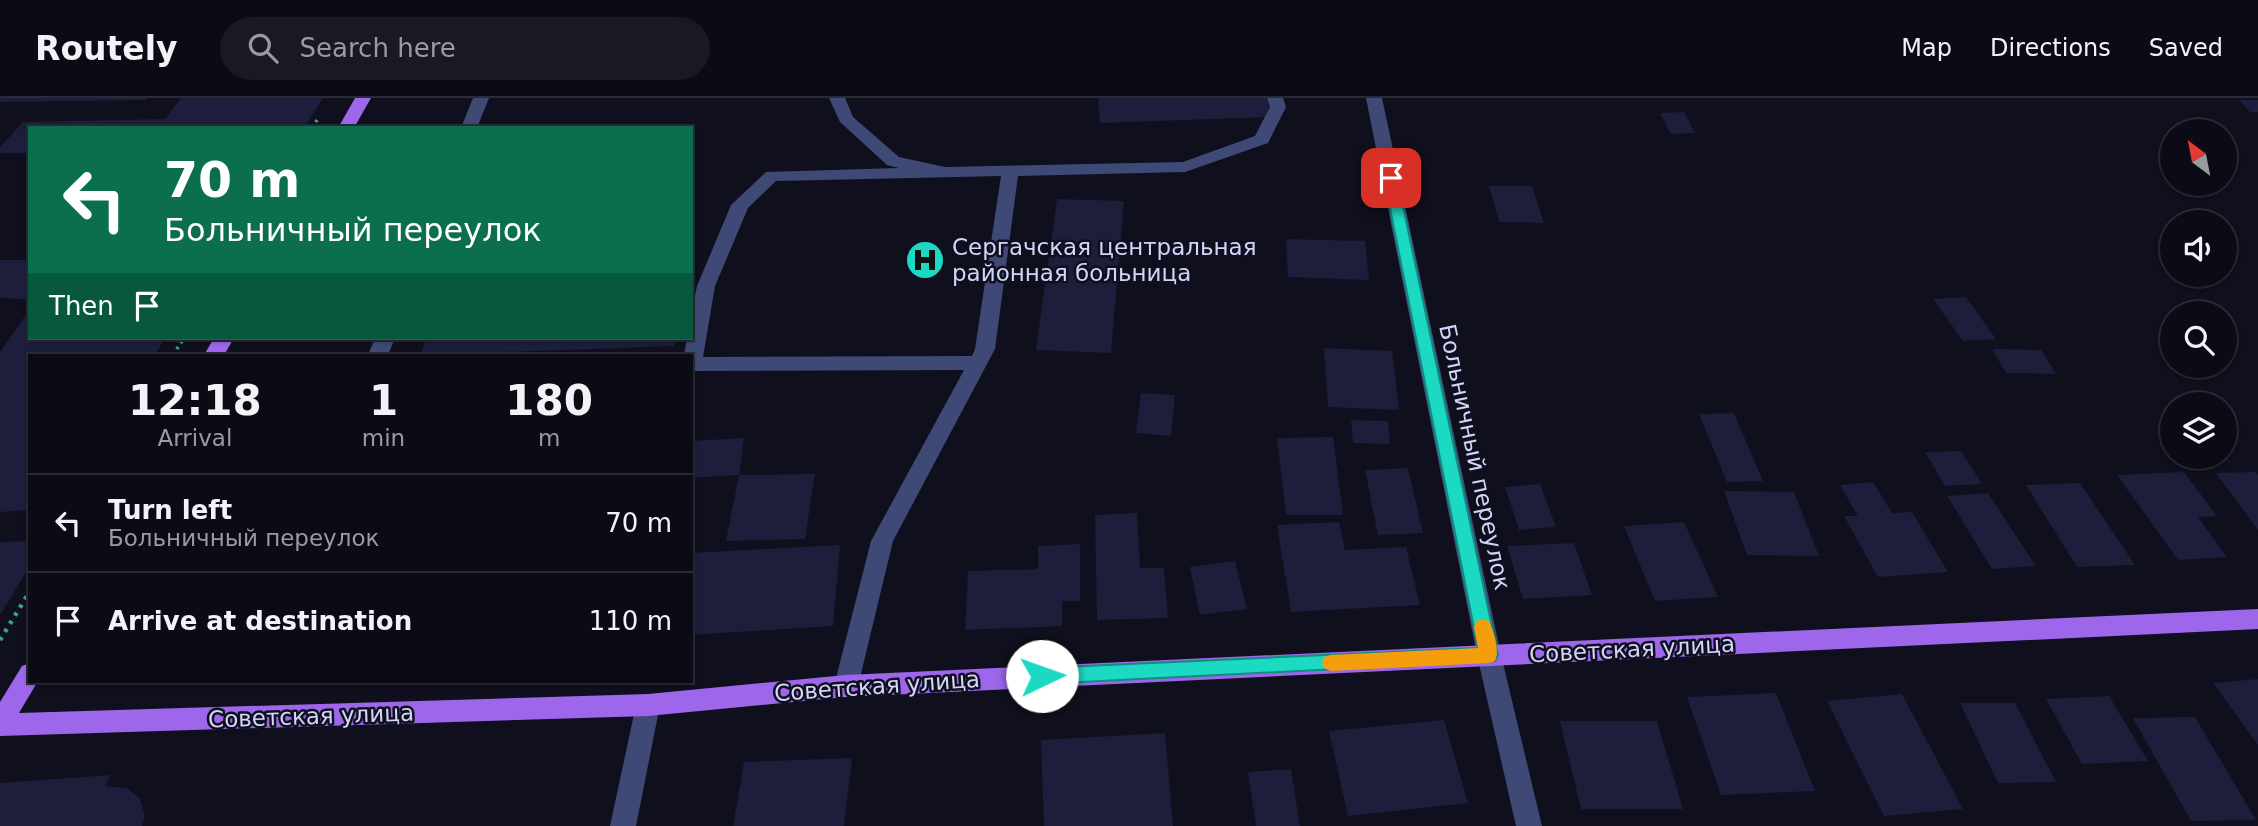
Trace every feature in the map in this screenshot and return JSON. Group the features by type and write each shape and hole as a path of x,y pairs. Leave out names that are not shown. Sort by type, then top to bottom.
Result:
{"main road":[{"path":"347,126 363,98"},
{"name":"Советская улица","path":"0,724 648,705 846,686 2258,619"},
{"path":"0,724 28,676"}],"street":[{"path":"470,126 481,98"},
{"path":"837,98 846,119 893,161 946,172"},
{"path":"693,358 706,286 740,205 772,176 1185,167 1262,139 1278,107 1275,98"},
{"name":"Больничный переулок","path":"1374,98 1489,655 1529,826"},
{"path":"846,686 882,541 985,349 1010,170"},
{"path":"693,364 978,363"},
{"path":"623,826 648,705"}],"path":[{"path":"0,640 28,594"}],"building":[{"path":"0,98 146,98 146,100 0,102"},
{"path":"181,98 323,98 305,126 28,126 28,153 0,153 0,147 23,122 165,119"},
{"path":"1098,98 1267,98 1271,117 1100,123"},
{"path":"2239,100 2258,100 2258,112 2250,112"},
{"path":"1684,112 1695,133 1671,134 1660,113"},
{"path":"1489,186 1532,186 1544,223 1499,222"},
{"path":"1057,199 1124,201 1111,353 1036,350"},
{"path":"1286,239 1365,241 1369,280 1288,277"},
{"path":"0,260 28,260 28,296 26,299 0,298"},
{"path":"1966,297 1996,339 1963,341 1933,299"},
{"path":"28,312 28,340 164,340 156,354 28,354 28,510 0,512 0,352"},
{"path":"426,340 676,340 674,346 420,354"},
{"path":"1324,348 1392,351 1399,410 1328,407"},
{"path":"1992,349 2041,350 2056,374 2006,373"},
{"path":"1141,393 1175,395 1171,436 1136,433"},
{"path":"1734,413 1763,481 1727,482 1699,414"},
{"path":"1351,420 1388,421 1390,444 1353,443"},
{"path":"1333,437 1343,515 1286,515 1277,438"},
{"path":"744,438 739,475 693,478 693,441"},
{"path":"1961,451 1982,484 1945,486 1925,452"},
{"path":"1408,468 1423,533 1378,535 1365,470"},
{"path":"2184,472 2217,516 2198,517 2227,557 2178,560 2117,475"},
{"path":"2256,472 2258,475 2258,530 2216,473"},
{"path":"815,474 805,539 726,541 739,475"},
{"path":"1873,482 1892,513 1912,512 1948,572 1878,577 1844,516 1858,516 1840,485"},
{"path":"2080,483 2135,565 2077,567 2026,485"},
{"path":"1540,484 1556,527 1519,530 1505,487"},
{"path":"1724,491 1794,492 1819,556 1747,555"},
{"path":"1988,493 2036,566 1992,569 1947,496"},
{"path":"1137,513 1140,568 1164,568 1168,618 1097,620 1095,515"},
{"path":"1339,522 1345,550 1406,547 1420,605 1291,612 1277,525"},
{"path":"1684,522 1718,597 1655,601 1624,526"},
{"path":"28,541 28,569 0,615 0,542"},
{"path":"1574,543 1592,595 1523,599 1507,546"},
{"path":"1080,544 1080,601 1062,601 1062,626 965,630 968,571 1038,569 1038,546"},
{"path":"840,545 833,626 693,635 693,553"},
{"path":"1235,561 1247,609 1200,615 1190,567"},
{"path":"2258,679 2258,745 2213,683"},
{"path":"1776,693 1815,791 1721,795 1687,697"},
{"path":"1902,694 1963,809 1884,816 1827,701"},
{"path":"2109,696 2148,761 2082,764 2046,699"},
{"path":"1960,703 2015,703 2056,782 1998,783"},
{"path":"2195,717 2256,820 2191,821 2133,718"},
{"path":"1444,720 1468,803 1348,816 1329,731"},
{"path":"1560,721 1657,721 1683,809 1581,809"},
{"path":"1165,733 1173,826 1044,826 1041,740"},
{"path":"852,758 844,826 733,826 744,762"},
{"path":"1291,769 1300,826 1256,826 1248,772"},
{"path":"110,775 105,786 127,788 140,799 145,816 142,826 0,826 0,783"}],"slow traffic":[{"path":"1331,663 1489,655 1483,627"}],"place":[{"name":"Сергачская центральная районная больница","path":"925,260"}],"route":[{"path":"1042,676 1489,655 1391,178"}]}
